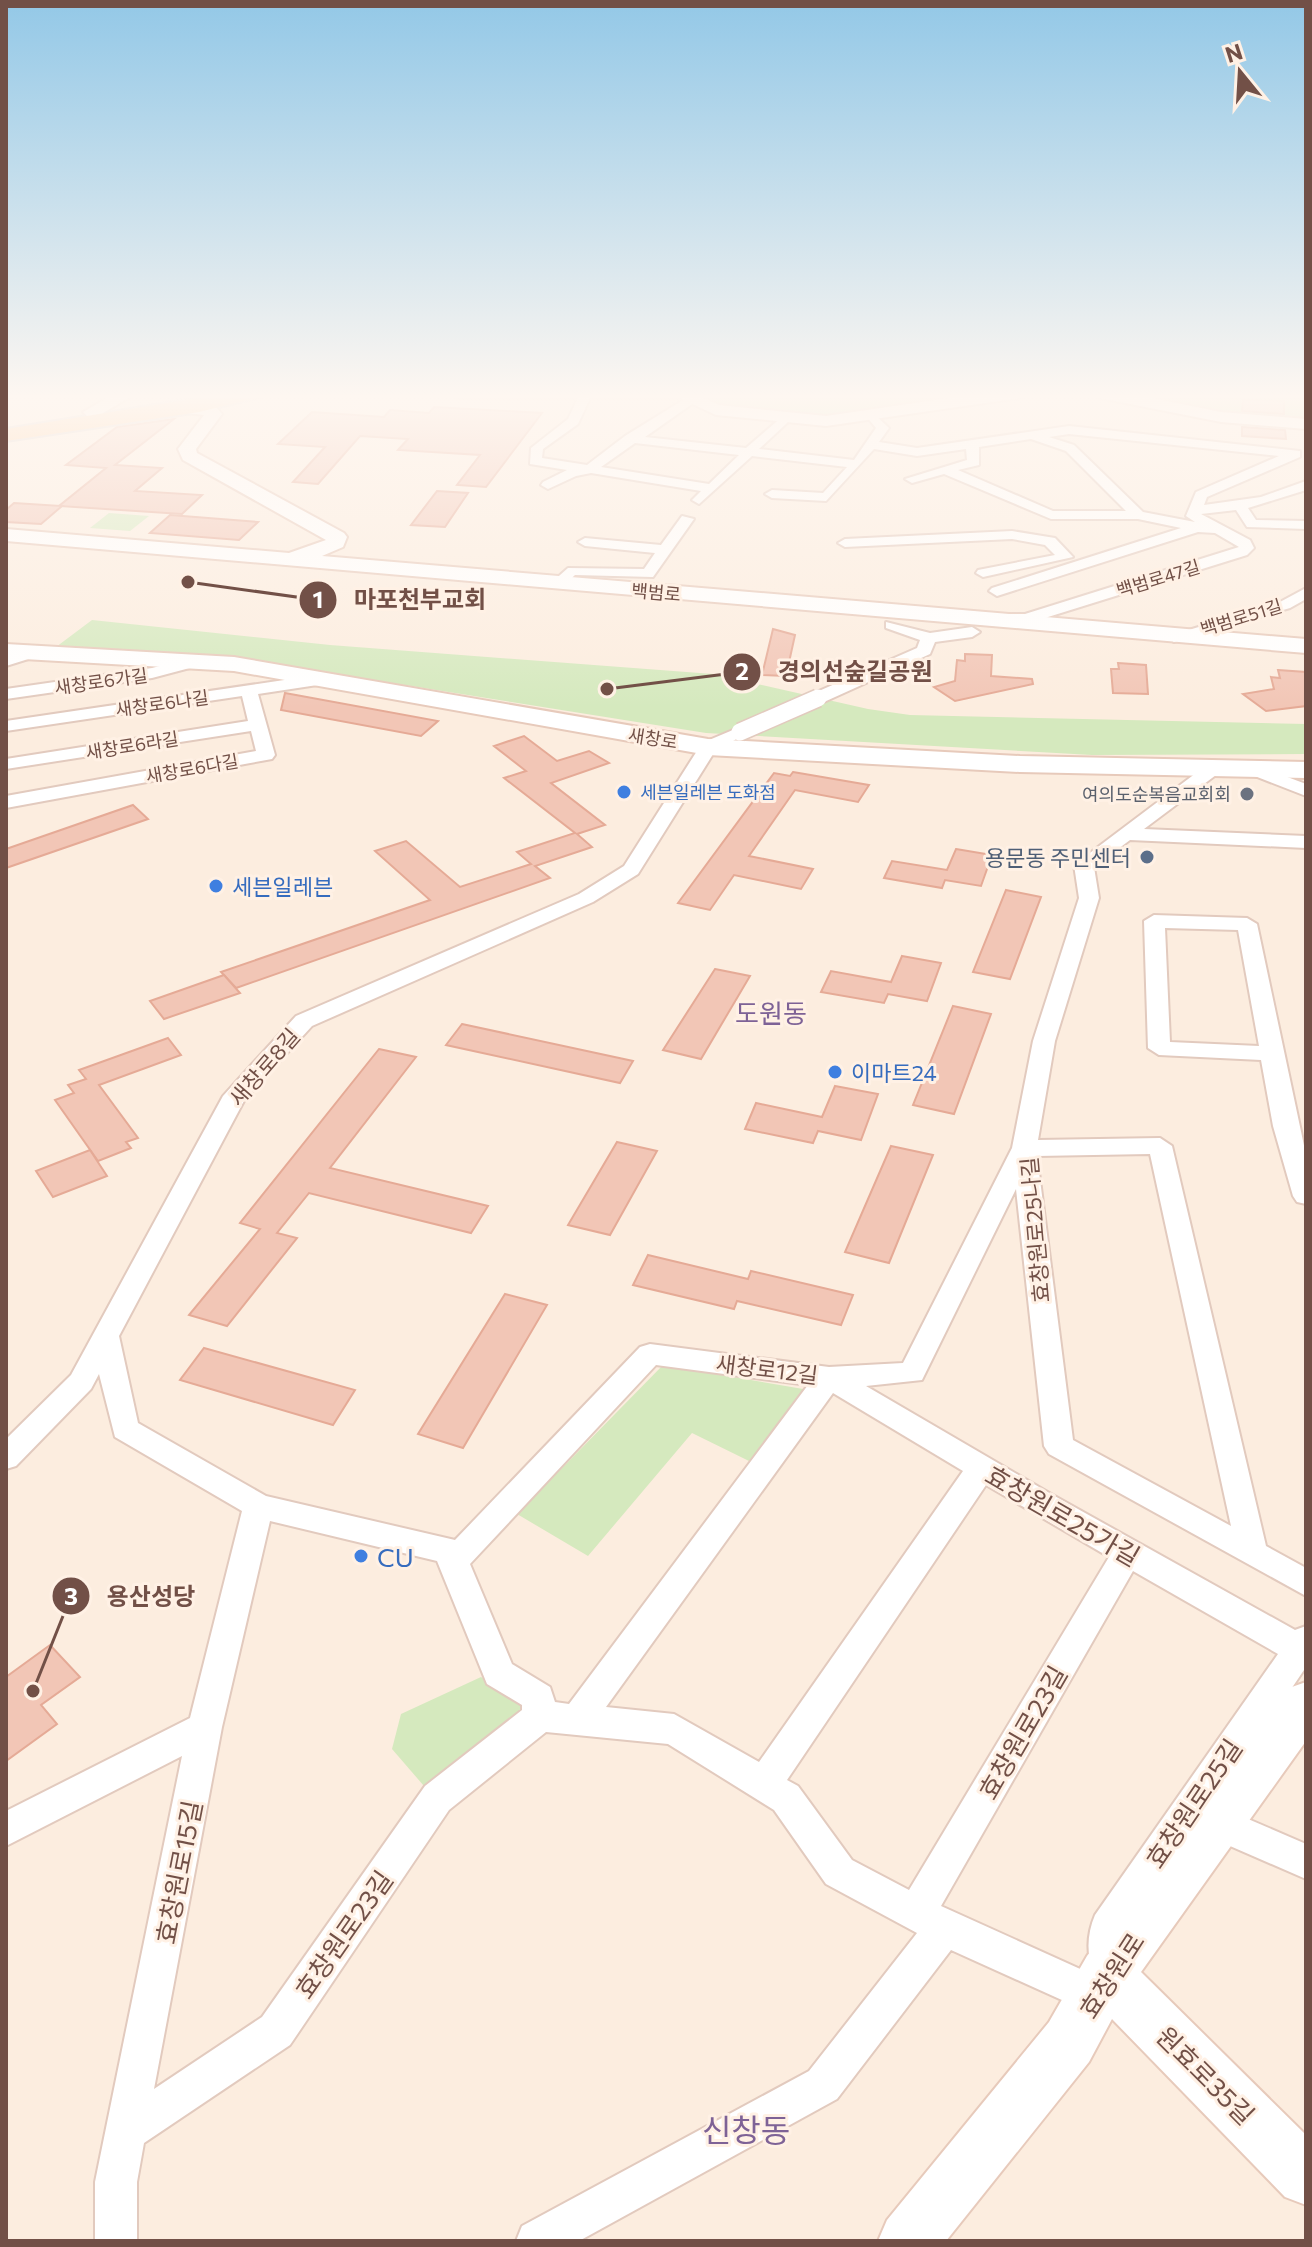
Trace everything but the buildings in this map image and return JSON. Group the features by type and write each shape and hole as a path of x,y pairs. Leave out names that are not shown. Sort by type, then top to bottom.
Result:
{"main road":[{"path":"265,498 337,537 336,543 327,549 280,558"},
{"path":"278,498 362,544 372,558 387,567"},
{"name":"백범로","path":"6,535 100,549 891,616 972,632 1021,627 1306,646"},
{"name":"백범로","path":"6,548 100,549 280,558 387,567 431,577 558,583 1306,657"},
{"name":"새창로","path":"6,651 234,664 708,747 990,763 1306,770"},
{"name":"효창원로","path":"908,2241 1069,2042 1101,1986 1306,1703"},
{"name":"원효로35길","path":"1101,1986 1306,2176"}],"street":[{"path":"558,583 568,572 648,574 703,498"},
{"path":"1011,498 1051,515 1138,515 1217,531"},
{"path":"1121,498 1138,515"},
{"path":"1200,498 1194,510 1241,508 1278,498"},
{"path":"1285,498 1306,502"},
{"path":"1241,508 1252,524 1306,525"},
{"name":"백범로47길","path":"1021,627 1247,548 1238,539 1217,531 1193,516 1194,510"},
{"path":"1050,541 1080,516"},
{"path":"997,591 1197,528"},
{"path":"845,543 1012,535 1050,541 1066,557 983,573"},
{"path":"891,616 1021,627 1014,612 960,538"},
{"path":"585,542 664,550"},
{"path":"569,559 652,567"},
{"name":"백범로51길","path":"1174,637 1285,605 1306,593"},
{"name":"백범로","path":"891,616 929,638 972,632"},
{"path":"708,747 924,651 929,638"},
{"path":"6,661 35,652"},
{"name":"새창로6가길","path":"6,694 152,673 195,662"},
{"name":"새창로6나길","path":"6,726 318,680"},
{"name":"새창로6다길","path":"6,802 266,755 249,691"},
{"name":"새창로6라길","path":"6,764 258,725"},
{"name":"새창로8길","path":"6,1458 81,1382 235,1096 304,1021 586,898 631,870 708,747"},
{"name":"새창로12길","path":"449,1552 461,1554 650,1354 829,1377 912,1373 1024,1148 1044,1041 1089,898 1084,865 1214,768"},
{"path":"1253,769 1306,790"},
{"name":"새창로6다길","path":"6,812 52,794"},
{"path":"1128,834 1306,842"},
{"path":"1271,1054 1159,1048 1154,921 1247,924 1271,1054 1296,1127 1306,1196"},
{"name":"효창원로25나길","path":"1252,1553 1160,1146 1024,1148 1059,1446 1306,1583"},
{"path":"105,1334 125,1429 258,1506 449,1552 499,1674 538,1697 540,1716 674,1729 786,1798 839,1872 930,1920 1101,1986"},
{"path":"577,1720 829,1377"},
{"name":"효창원로25가길","path":"829,1377 1128,1552 1302,1645"},
{"path":"764,1784 981,1468"},
{"name":"효창원로15길","path":"116,2241 116,2182 205,1727 258,1506"},
{"name":"효창원로23길","path":"537,2241 823,2085 930,1920 1128,1552"},
{"name":"효창원로25길","path":"1101,1986 1108,1928 1302,1645"},
{"name":"효창원로23길","path":"128,2130 276,2031 437,1798 540,1716"},
{"path":"6,1829 205,1727"},
{"path":"1220,1824 1306,1862"}],"green space":[{"path":"109,513 149,516 130,531 90,528"},
{"path":"92,620 330,645 713,674 868,709 910,715 1306,724 1306,754 1092,755 706,733 241,659 56,647"},
{"path":"663,1365 809,1390 749,1461 692,1433 588,1556 517,1514"},
{"path":"481,1677 523,1706 527,1717 430,1793 392,1749 401,1714"}],"place":[{"name":"마포천부교회","path":"188,582"},
{"name":"경의선숲길공원","path":"607,689"},
{"name":"세븐일레븐 도화점","path":"624,792"},
{"name":"여의도순복음교회회","path":"1247,794"},
{"name":"용문동 주민센터","path":"1147,857"},
{"name":"세븐일레븐","path":"216,886"},
{"name":"이마트24","path":"835,1072"},
{"name":"CU","path":"361,1556"},
{"name":"용산성당","path":"33,1691"}],"district":[{"name":"도원동","path":"771,1012"},
{"name":"신창동","path":"746,2129"}]}
